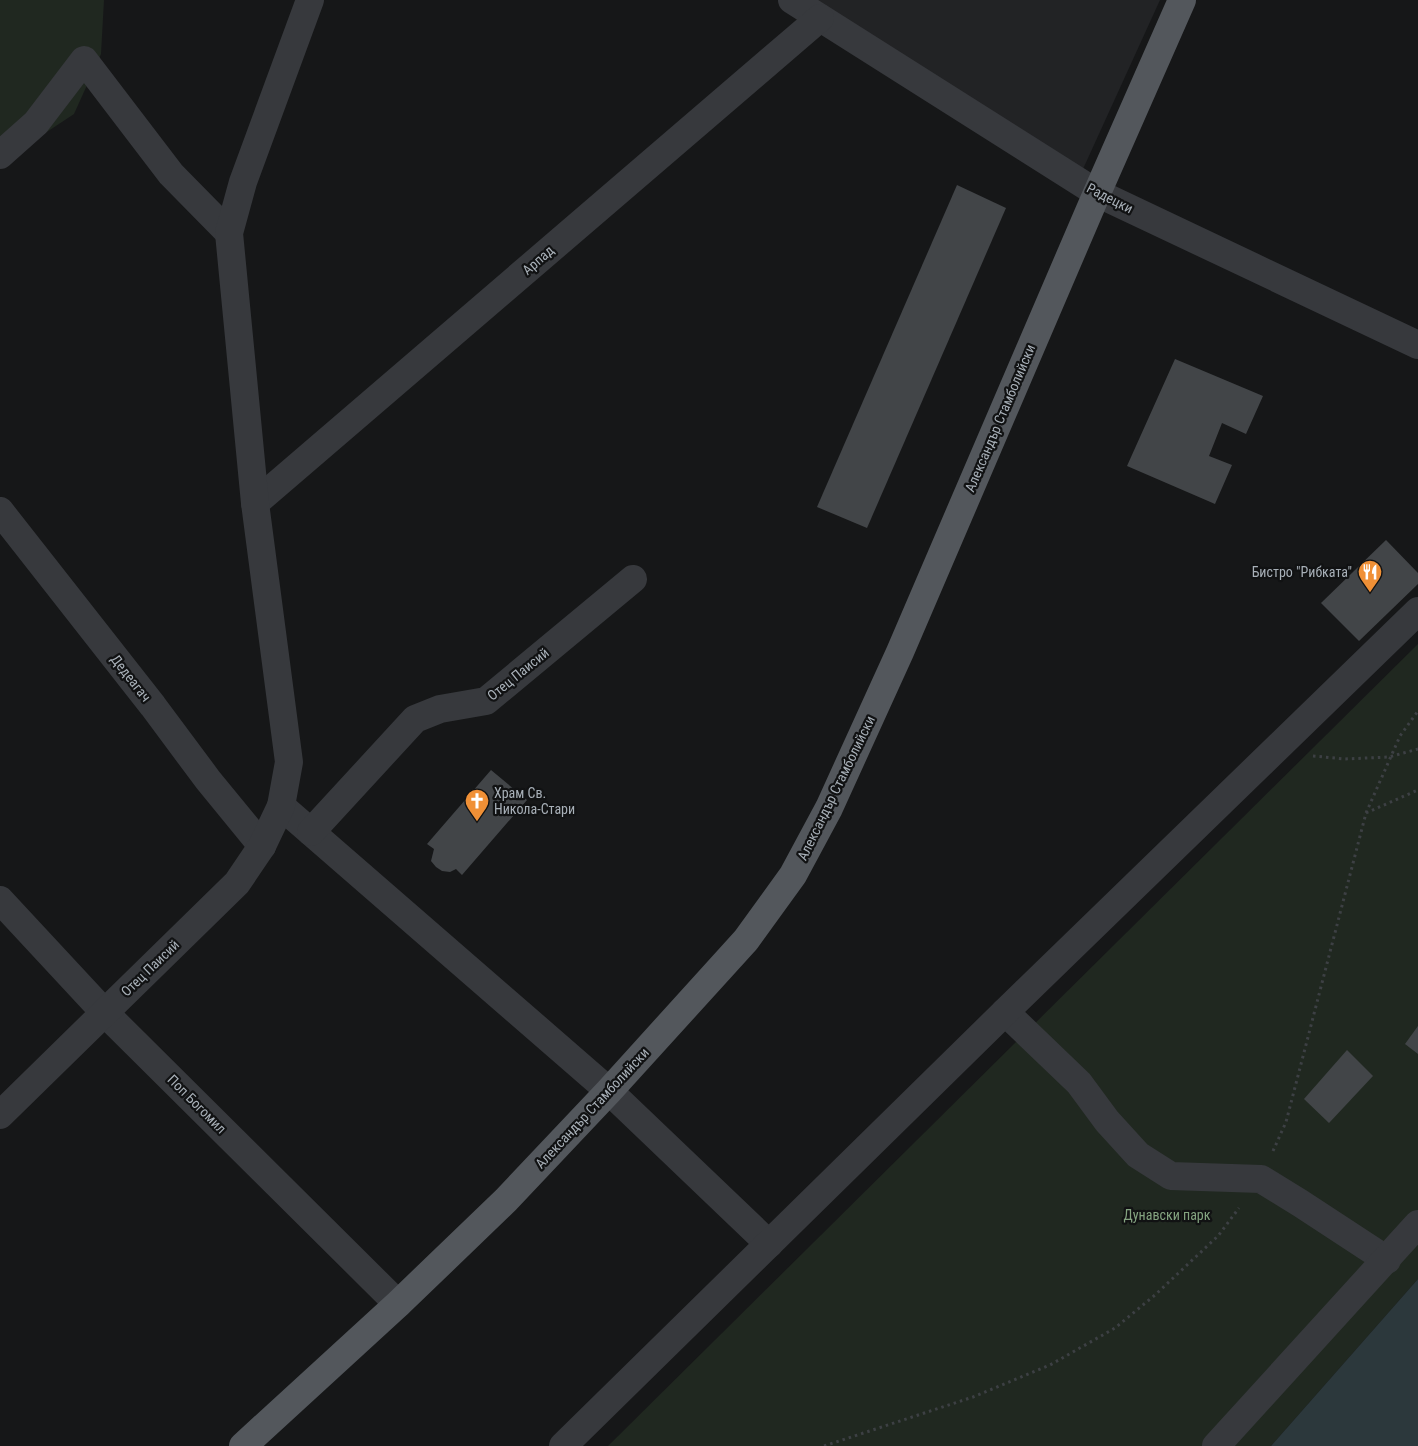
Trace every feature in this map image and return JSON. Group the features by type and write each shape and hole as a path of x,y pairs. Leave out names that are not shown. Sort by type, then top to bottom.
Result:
{"main road":[{"name":"Александър Стамболийски","path":"243,1446 398,1304 506,1200 609,1091 746,940 793,875 829,808 904,642 1182,0"}],"street":[{"name":"Отец Паисий","path":"0,1115 237,883 262,846 281,806 289,762 255,503 229,233 242,182 310,0"},
{"name":"Радецки","path":"792,0 1097,193 1418,345"},
{"name":"Арпад","path":"255,503 820,18"},
{"path":"0,155 36,123 84,60 172,174 229,233"},
{"name":"Дедеагач","path":"0,511 153,706 208,780 262,846"},
{"name":"Отец Паисий","path":"310,832 415,719 440,709 486,701 633,579"},
{"path":"563,1446 1005,1012 1418,611"},
{"path":"281,806 609,1091 769,1244"},
{"name":"Поп Богомил","path":"0,900 105,1013 398,1304"},
{"path":"1005,1012 1079,1083 1107,1122 1138,1155 1171,1176 1260,1179 1387,1260"},
{"path":"1216,1446 1418,1224"}],"path":[{"path":"1272,752 1346,759 1389,757 1418,749"},
{"path":"1366,813 1418,790"}],"shaded area":[{"path":"784,0 1160,0 1078,180"},
{"path":"1418,1279 1418,1446 1271,1446"}],"green space":[{"path":"0,0 104,0 101,54 74,114 0,163"},
{"name":"Дунавски парк","path":"1418,644 1418,1279 1271,1446 608,1446"}],"building":[{"path":"957,185 1006,208 867,528 817,507"},
{"path":"1175,359 1263,396 1246,434 1222,423 1209,456 1232,465 1215,504 1127,466"},
{"name":"Бистро \"Рибката\"","path":"1386,540 1418,573 1418,584 1359,641 1321,603"},
{"name":"Храм Св. Никола-Стари","path":"491,770 527,800 462,875 456,869 450,872 442,871 431,861 434,849 427,844"},
{"path":"1418,1026 1418,1054 1405,1044"},
{"path":"1347,1050 1373,1076 1329,1123 1304,1099"}],"place":[{"name":"Бистро \"Рибката\"","path":"1370,593"},
{"name":"Храм Св. Никола-Стари","path":"477,822"}]}
